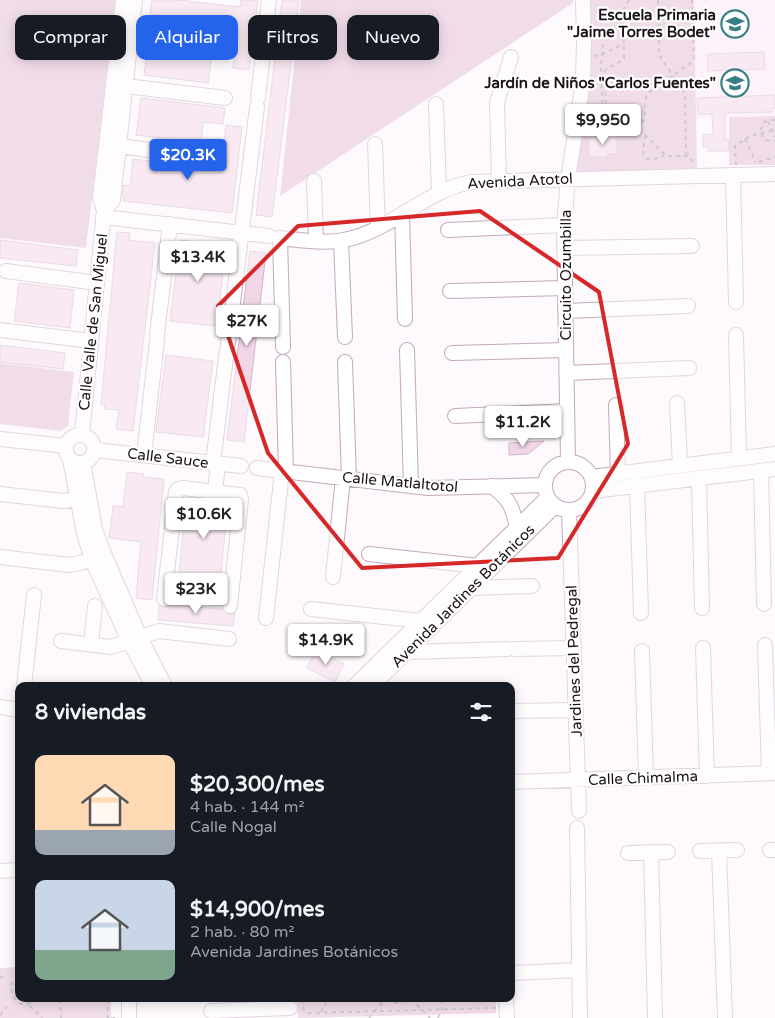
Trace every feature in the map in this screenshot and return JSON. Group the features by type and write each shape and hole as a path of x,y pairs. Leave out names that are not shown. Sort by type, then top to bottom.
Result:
{"street":[{"name":"Calle Valle de San Miguel","path":"82,434 103,214 100,198 123,0"},
{"name":"Calle Valle de San Miguel","path":"103,214 113,200 135,0"},
{"path":"216,492 216,463 228,346 269,0"},
{"name":"Circuito Ozumbilla","path":"568,461 564,225 568,179 583,82 583,0"},
{"path":"132,25 136,25"},
{"path":"499,180 497,102 511,57"},
{"path":"126,86 225,98"},
{"path":"436,104 439,192"},
{"path":"375,144 378,228"},
{"path":"119,146 218,159"},
{"name":"Avenida Atotol","path":"103,214 316,242 342,241 378,228 439,192 471,182 735,175 757,169 775,174"},
{"path":"735,175 736,302"},
{"path":"314,181 316,242"},
{"path":"402,214 405,320"},
{"path":"144,455 170,224"},
{"path":"448,230 564,225"},
{"path":"276,237 283,347"},
{"path":"342,241 345,337"},
{"path":"564,248 692,246"},
{"path":"6,271 97,283"},
{"path":"450,291 565,288"},
{"path":"565,311 688,306"},
{"path":"0,330 91,341"},
{"path":"736,335 740,458"},
{"path":"407,350 411,486"},
{"path":"452,353 566,350"},
{"path":"266,618 284,471 283,362"},
{"path":"333,577 346,478 345,362"},
{"path":"566,373 689,368"},
{"path":"677,404 680,466"},
{"path":"616,405 618,473"},
{"path":"455,416 567,411"},
{"path":"0,439 73,456 89,460 95,450 90,437 82,434 73,436 68,440 73,456 83,499 95,529 99,558 135,639 151,682"},
{"name":"Calle Sauce","path":"95,450 241,466"},
{"path":"592,484 618,473 775,454"},
{"path":"568,461 582,465 592,484 588,500 580,507 570,510 549,496 548,473 556,465 568,461"},
{"name":"Calle Matlaltotol","path":"257,468 411,486 439,488 492,486 549,496"},
{"path":"592,484 637,485 768,470 764,604"},
{"path":"699,478 702,608"},
{"path":"637,485 641,613"},
{"path":"492,486 506,497 513,509 517,528"},
{"path":"164,599 177,490 182,488 236,494 241,497 230,606"},
{"path":"0,494 52,500 83,499"},
{"name":"Avenida Jardines Botánicos","path":"358,682 549,496"},
{"name":"Avenida Jardines Botánicos","path":"376,682 471,588 549,496"},
{"name":"Jardines del Pedregal","path":"570,510 579,811"},
{"path":"369,554 478,566"},
{"path":"0,556 69,564 99,558"},
{"path":"471,588 532,586"},
{"path":"24,682 34,595"},
{"path":"91,645 95,606"},
{"path":"311,609 421,621"},
{"path":"60,641 111,647 159,631 229,639"},
{"path":"135,639 162,682"},
{"path":"765,645 772,773"},
{"path":"407,652 574,648"},
{"path":"703,648 707,776"},
{"path":"642,651 646,777"},
{"path":"0,707 15,709"},
{"path":"515,711 576,710"},
{"name":"Calle Chimalma","path":"515,782 772,773"},
{"path":"577,828 580,1018"},
{"path":"700,851 736,850"},
{"path":"719,851 725,1018"},
{"path":"651,852 655,1018"},
{"path":"628,853 668,852"},
{"path":"0,871 15,870"},
{"path":"515,973 579,970"},
{"path":"129,1002 129,1018"},
{"path":"211,1009 294,1004"}],"path":[{"path":"629,0 623,11 624,58 604,73 608,122 612,124 638,123 643,121 646,116 646,96 692,62 694,58 692,0"},
{"path":"658,0 659,55 683,90 685,96 686,153 703,176"},
{"path":"603,40 601,66 604,126 608,128 634,127 665,154 672,157 688,156"},
{"path":"584,58 603,54 624,44"},
{"path":"775,120 767,120 762,125 761,134 766,140 775,141"},
{"path":"767,120 774,130 775,137"},
{"path":"577,123 603,122"},
{"path":"735,175 735,146 745,139 774,130"},
{"path":"645,135 643,152 647,160 660,158 665,154"},
{"path":"745,139 757,169 775,157"},
{"path":"0,976 5,983 15,978"},
{"path":"26,1009 32,1002"},
{"path":"60,1002 61,1018"},
{"path":"107,1002 108,1018"},
{"path":"369,1018 383,1002"},
{"path":"413,1002 430,1018"},
{"path":"438,1018 442,1009 441,1002"},
{"path":"321,1012 326,1003"},
{"path":"294,1004 309,1013 506,1008"},
{"path":"30,1006 42,1018"},
{"path":"0,1015 7,1007"}],"highlighted area":[{"path":"480,211 599,292 628,444 558,558 362,568 268,453 218,306 298,226"}],"shaded area":[{"path":"0,0 115,0 113,15 15,15 15,60 108,60 86,248 0,238"},
{"path":"301,0 573,0 573,3 280,196 295,60 337,60 337,15 299,15"},
{"path":"589,0 694,0 697,168 576,172 589,86 591,52"},
{"path":"694,0 775,0 775,116 696,118"},
{"path":"775,116 775,165 729,165 729,117"},
{"path":"0,363 74,372 68,426 61,431 0,424"},
{"path":"15,967 15,1002 111,1002 111,1018 0,1018 0,968"},
{"path":"297,1002 496,1002 496,1013 298,1018"}],"building":[{"path":"152,0 179,0 240,7 241,0 258,0 256,15 248,15 249,70 233,68 234,60 238,60 238,42 240,39 238,15 150,14"},
{"path":"282,0 299,0 297,15 280,15"},
{"path":"764,52 765,69 708,71 708,54"},
{"path":"146,60 211,60 208,83 144,75"},
{"path":"275,60 292,60 272,217 256,215"},
{"path":"775,95 775,108 772,108 772,112 725,113 725,139 729,139 729,151 708,151 708,147 703,147 703,135 713,134 712,114 698,114 697,98"},
{"path":"141,98 225,108 223,124 203,122 201,143 136,135"},
{"path":"226,125 242,127 232,213 123,201 123,185 130,186 133,159 221,170 227,160 223,152"},
{"path":"602,134 617,134 617,154 607,154 607,157 589,155 589,138 602,137"},
{"path":"117,232 130,233 129,240 155,243 133,431 116,429 119,410 104,409 105,404 101,404"},
{"path":"0,240 78,250 76,266 0,258"},
{"path":"180,240 226,245 217,326 170,321"},
{"path":"250,251 266,253 244,442 227,440"},
{"path":"19,283 74,290 70,328 14,321"},
{"path":"0,345 65,353 63,369 0,362"},
{"path":"166,355 213,361 203,437 156,432"},
{"path":"544,441 528,454 509,455 509,443"},
{"path":"127,472 144,474 143,477 164,479 152,600 136,598 141,542 109,538 113,506 123,507"},
{"path":"186,499 228,503 220,583 203,582 204,578 179,575"},
{"path":"171,605 222,609 229,615 235,613 233,626 158,620 159,606 167,607"},
{"path":"316,650 344,664 335,682 307,668"}],"place":[{"name":"Escuela Primaria \"Jaime Torres Bodet\"","path":"735,24"},
{"name":"Jardín de Niños \"Carlos Fuentes\"","path":"735,83"}]}
